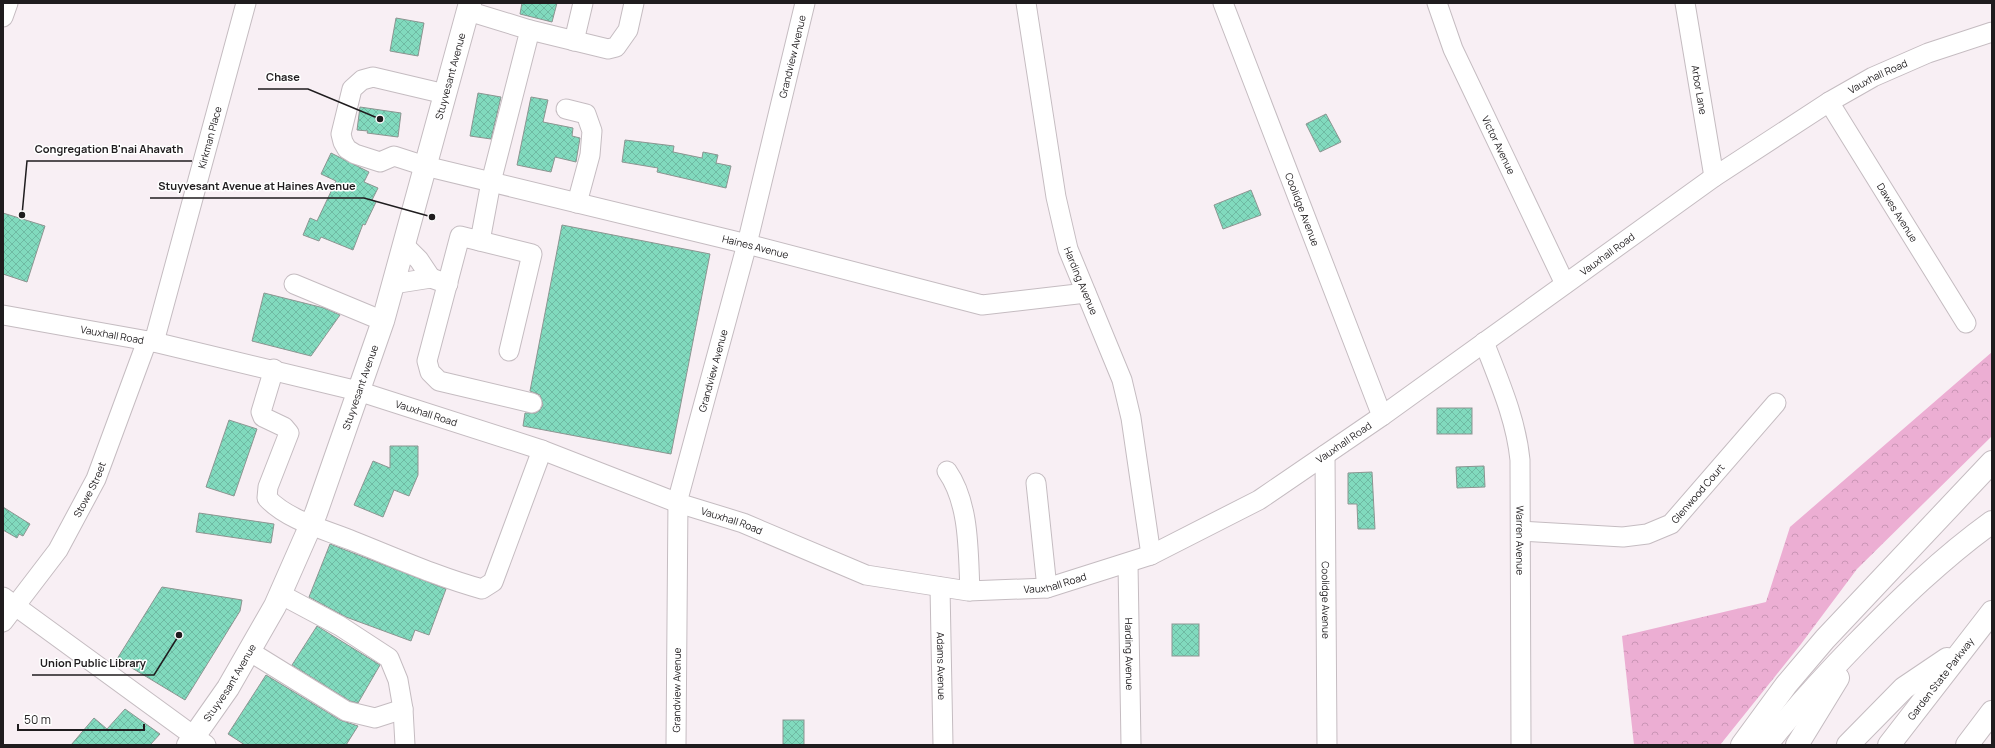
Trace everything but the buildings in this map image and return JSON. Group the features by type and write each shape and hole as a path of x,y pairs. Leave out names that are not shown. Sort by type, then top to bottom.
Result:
{"main road":[{"name":"Stuyvesant Avenue","path":"196,742 280,594 311,524 383,321 469,7"},
{"path":"1742,745 1786,684 1833,629 1992,462"},
{"path":"1766,745 1816,686 1882,617 1949,555 1992,522"},
{"name":"Garden State Parkway","path":"1889,745 1992,612"},
{"path":"1797,745 1828,693 1882,617"},
{"path":"1848,745 1904,688 1963,648"},
{"path":"1967,745 1992,712"}],"street":[{"path":"3,17 8,3"},
{"name":"Kirkman Place","path":"150,341 246,3"},
{"path":"574,41 582,3"},
{"path":"469,7 530,30 608,49 616,47 628,30 634,3"},
{"name":"Grandview Avenue","path":"676,745 678,503 747,244 805,3"},
{"name":"Harding Avenue","path":"1026,3 1056,197 1068,249 1122,380 1131,418 1151,555"},
{"name":"Coolidge Avenue","path":"1223,3 1382,416"},
{"name":"Victor Avenue","path":"1437,3 1453,49 1565,284"},
{"name":"Arbor Lane","path":"1685,3 1714,177"},
{"path":"480,241 491,182 530,30"},
{"name":"Vauxhall Road","path":"3,315 150,341 358,391 542,450 678,503 743,523 866,575 970,591 1047,588 1128,564 1151,555 1259,500 1382,416 1714,177 1829,102 1874,77 1928,53 1992,32"},
{"name":"Haines Avenue","path":"445,94 373,76 362,80 352,89 341,134 343,142 347,149 354,154 380,162 394,156 425,166 747,244 982,305 1086,293"},
{"name":"Dawes Avenue","path":"1829,102 1966,323"},
{"path":"566,108 586,114 592,131 590,155 577,203"},
{"path":"509,351 532,254 460,236 440,281 427,361 430,372 439,381 532,403"},
{"path":"404,245 440,281"},
{"path":"393,284 440,281"},
{"path":"294,284 383,321"},
{"name":"Stowe Street","path":"3,622 10,602 58,550 96,479 150,341"},
{"name":"Warren Avenue","path":"1484,342 1510,410 1518,439 1520,460 1521,745"},
{"path":"274,370 261,412 263,417 284,427 289,433 268,487 267,498 276,508 311,524 452,581 482,589 493,582 542,450"},
{"name":"Glenwood Court","path":"1521,531 1623,537 1647,534 1671,524 1776,403"},
{"name":"Coolidge Avenue","path":"1325,455 1327,745"},
{"path":"947,471 956,484 963,510 967,542 970,591"},
{"path":"1036,483 1047,588"},
{"name":"Harding Avenue","path":"1128,564 1131,745"},
{"name":"Adams Avenue","path":"940,587 943,745"},
{"path":"280,594 340,626 388,658 398,680 403,709 405,745"},
{"path":"10,602 196,742"},
{"path":"249,651 346,711 375,718 403,709"}],"green space":[{"path":"1992,352 1992,436 1857,569 1801,644 1720,745 1634,745 1622,636 1766,602 1790,527"}],"place":[{"name":"Chase","path":"380,119"},
{"name":"Congregation B'nai Ahavath","path":"22,215"},
{"name":"Stuyvesant Avenue at Haines Avenue","path":"432,217"},
{"name":"Union Public Library","path":"179,635"}]}
